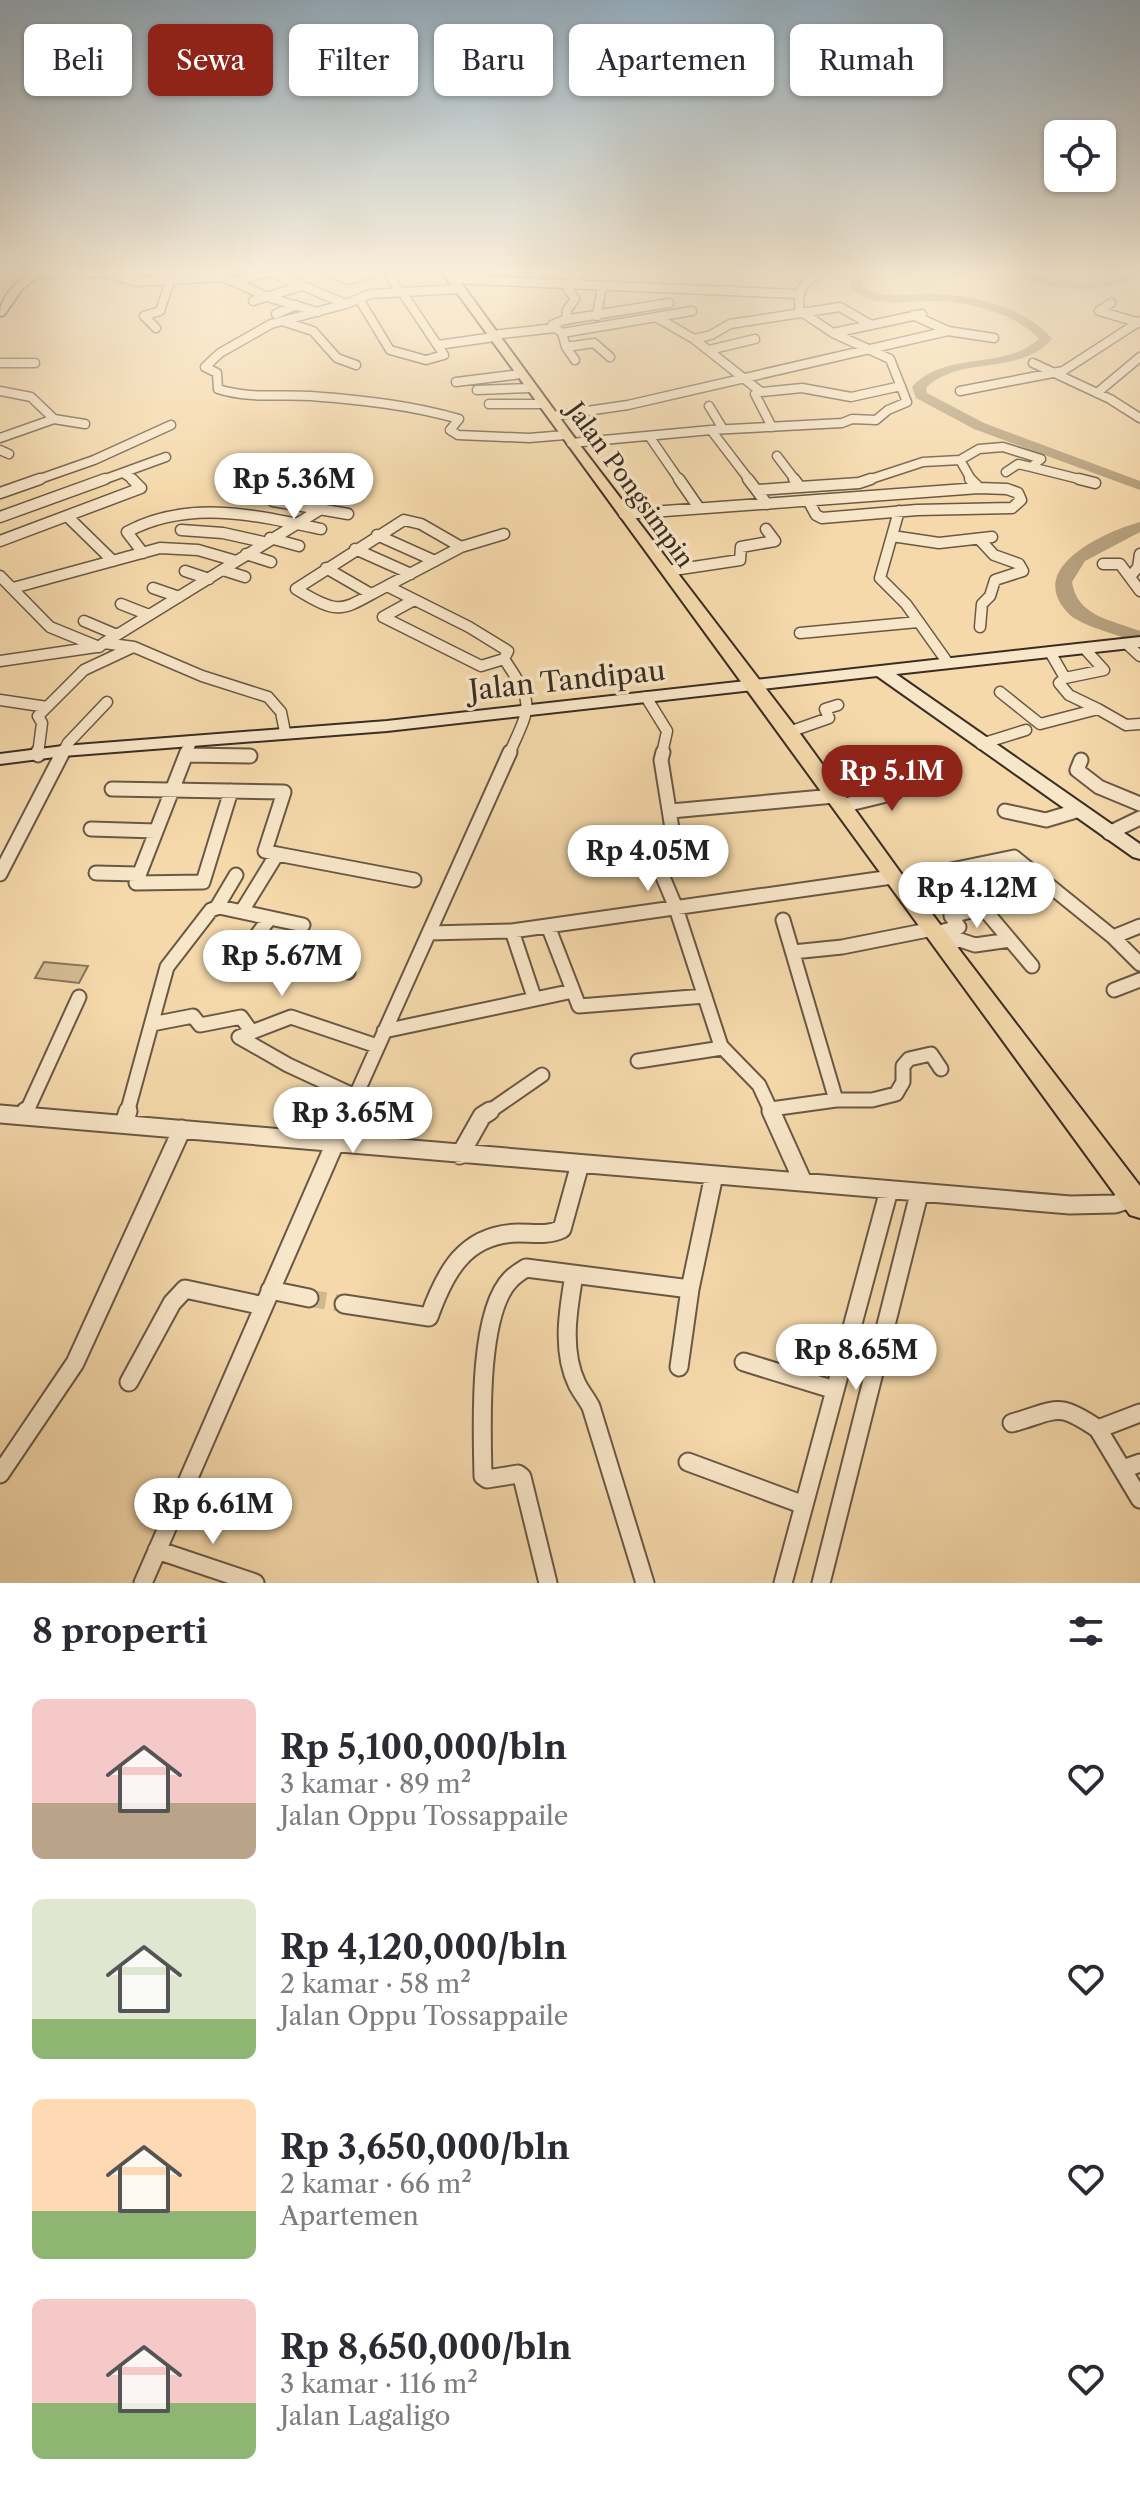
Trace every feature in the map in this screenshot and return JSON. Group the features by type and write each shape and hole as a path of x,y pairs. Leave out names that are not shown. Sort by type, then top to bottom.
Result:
{"main road":[{"name":"Jalan Pongsimpin","path":"500,346 789,732 892,877 1138,1201"}],"street":[{"path":"233,346 207,362 205,367 216,372 218,389 239,396 286,395 415,406 459,419 450,430 458,435 529,438 558,424 628,405 892,346"},
{"path":"326,346 337,358 356,365"},
{"path":"387,346 390,350 429,360 444,355 439,346"},
{"path":"574,346 566,347 575,360"},
{"path":"597,346 610,357"},
{"path":"703,346 761,392"},
{"path":"709,350 726,346"},
{"path":"489,404 558,424 649,436 877,420 888,410 907,404 892,360 862,346"},
{"path":"960,391 1055,374 1077,363 1097,346"},
{"path":"1097,393 1140,357"},
{"path":"0,363 35,363"},
{"path":"1033,363 1136,410 1140,418"},
{"path":"784,370 806,382 799,388"},
{"path":"456,382 521,374"},
{"path":"772,427 755,394 799,388 853,397 901,386"},
{"path":"477,390 531,388"},
{"path":"0,391 24,392 45,407 54,419"},
{"path":"709,406 723,429"},
{"path":"558,424 606,414"},
{"path":"0,438 54,419 85,424"},
{"path":"0,493 94,460 171,425"},
{"path":"711,430 767,504"},
{"path":"649,436 699,508"},
{"path":"757,490 859,483 923,462 960,460 976,449 1001,447 1041,459 1031,467"},
{"path":"777,456 800,487"},
{"path":"0,517 166,457"},
{"path":"960,460 979,488"},
{"path":"1006,472 1018,464 1095,483"},
{"path":"0,541 141,488 123,473"},
{"path":"624,514 979,488 1011,490 1018,493 1021,501 1013,508 899,511 822,518 816,515 809,502"},
{"path":"273,501 348,514"},
{"path":"102,645 321,509"},
{"path":"899,511 879,576 948,663"},
{"path":"143,553 127,532 174,512 240,516 321,529"},
{"path":"67,516 113,561"},
{"path":"461,547 421,524 404,520 296,589 330,610 342,610 461,547 504,534"},
{"path":"667,571 740,560 741,547 775,541 766,529"},
{"path":"181,530 223,533 299,546"},
{"path":"377,535 435,561"},
{"path":"892,536 939,543 992,537"},
{"path":"980,540 992,554 1019,564 1023,571 995,580 990,596 982,604 980,627"},
{"path":"5,584 162,548 198,550 236,561"},
{"path":"355,549 411,574"},
{"path":"246,554 271,562"},
{"path":"1130,577 1138,567 1140,554"},
{"path":"1103,564 1118,563 1140,591"},
{"path":"326,568 371,594"},
{"path":"223,570 245,577"},
{"path":"185,571 209,579"},
{"path":"5,584 50,627 102,645"},
{"path":"387,586 414,600 508,651 504,659 481,666 383,617 414,600"},
{"path":"153,588 179,597"},
{"path":"121,604 149,615"},
{"path":"84,621 117,635"},
{"path":"800,633 918,622"},
{"path":"0,661 102,645 134,647 202,676 272,699 281,712 285,732"},
{"name":"Jalan Tandipau","path":"0,759 63,751 189,749 285,732 528,711 879,670 1135,646"},
{"path":"38,755 42,723 37,717 92,665 134,647"},
{"path":"1085,649 1104,670 1065,678 1059,683 1066,692 1126,725 1140,724"},
{"path":"1050,652 1065,678"},
{"path":"143,1583 380,1039 528,711 526,691 504,659"},
{"path":"879,670 1140,853"},
{"path":"1000,692 1040,724 1098,709"},
{"path":"646,697 667,731 661,760 674,841 655,856 676,908 722,1048 756,1081 803,1182"},
{"path":"0,700 47,707"},
{"path":"0,874 63,751 107,702"},
{"path":"789,732 829,718 825,709 838,705"},
{"path":"981,744 1026,730"},
{"path":"231,791 203,882 140,885 135,882 189,749 250,756"},
{"path":"1081,760 1077,766 1082,775 1109,793 1140,804"},
{"path":"671,811 838,801 895,793 894,782"},
{"path":"112,789 285,793 265,851 414,880"},
{"path":"1005,811 1046,820 1076,811"},
{"path":"1109,833 1140,818"},
{"path":"91,829 156,831"},
{"path":"242,911 277,854"},
{"path":"1032,966 951,870 1014,857 1113,937 1140,964"},
{"path":"96,873 139,874"},
{"path":"124,1124 167,967 217,907 236,875"},
{"path":"429,933 512,931 892,877"},
{"path":"217,907 303,925"},
{"path":"793,952 938,935 959,927 951,916 983,908"},
{"path":"270,918 249,945 301,956 348,972"},
{"path":"783,920 836,1100"},
{"path":"548,926 577,1005 705,996"},
{"path":"1113,937 1140,926"},
{"path":"512,931 534,997"},
{"path":"938,935 975,945 1010,940"},
{"path":"1114,990 1140,980"},
{"path":"355,1096 239,1038 283,1018 294,1017 380,1039 534,997 573,991"},
{"path":"24,1116 79,997"},
{"path":"152,1024 193,1016 200,1025 241,1017 251,1031"},
{"path":"638,1061 722,1048"},
{"path":"771,1109 836,1100 872,1100 896,1094 903,1082 903,1066 909,1059 931,1054 941,1069"},
{"path":"460,1155 482,1116 542,1075"},
{"path":"0,1114 919,1194 1070,1205 1138,1201"},
{"path":"0,1474 75,1363 182,1129"},
{"path":"344,1304 429,1317 444,1276 464,1250 508,1233 550,1234 562,1229 580,1164"},
{"path":"679,1367 690,1289 714,1175"},
{"path":"783,1583 889,1190"},
{"path":"821,1583 919,1194"},
{"path":"548,1583 522,1477 518,1474 487,1479 483,1476 485,1351 491,1319 515,1272 526,1268 690,1289"},
{"path":"574,1275 567,1340 573,1374 592,1409 596,1437 645,1583"},
{"path":"129,1382 172,1303 185,1289 267,1298 309,1298"},
{"path":"744,1362 835,1390"},
{"path":"1012,1423 1062,1409 1071,1411 1098,1429 1132,1466 1140,1499"},
{"path":"1098,1429 1140,1413"},
{"path":"688,1462 804,1505"},
{"path":"157,1550 255,1583"}],"shaded area":[{"path":"44,962 88,966 79,983 35,978"}],"waterway":[{"path":"1038,346 1017,358 943,371 929,377 919,387 921,395 979,426 1140,486"},
{"path":"1140,527 1094,547 1069,569 1063,582 1065,597 1077,613 1140,637"}],"tunnel":[{"path":"309,1298 344,1304"}]}
